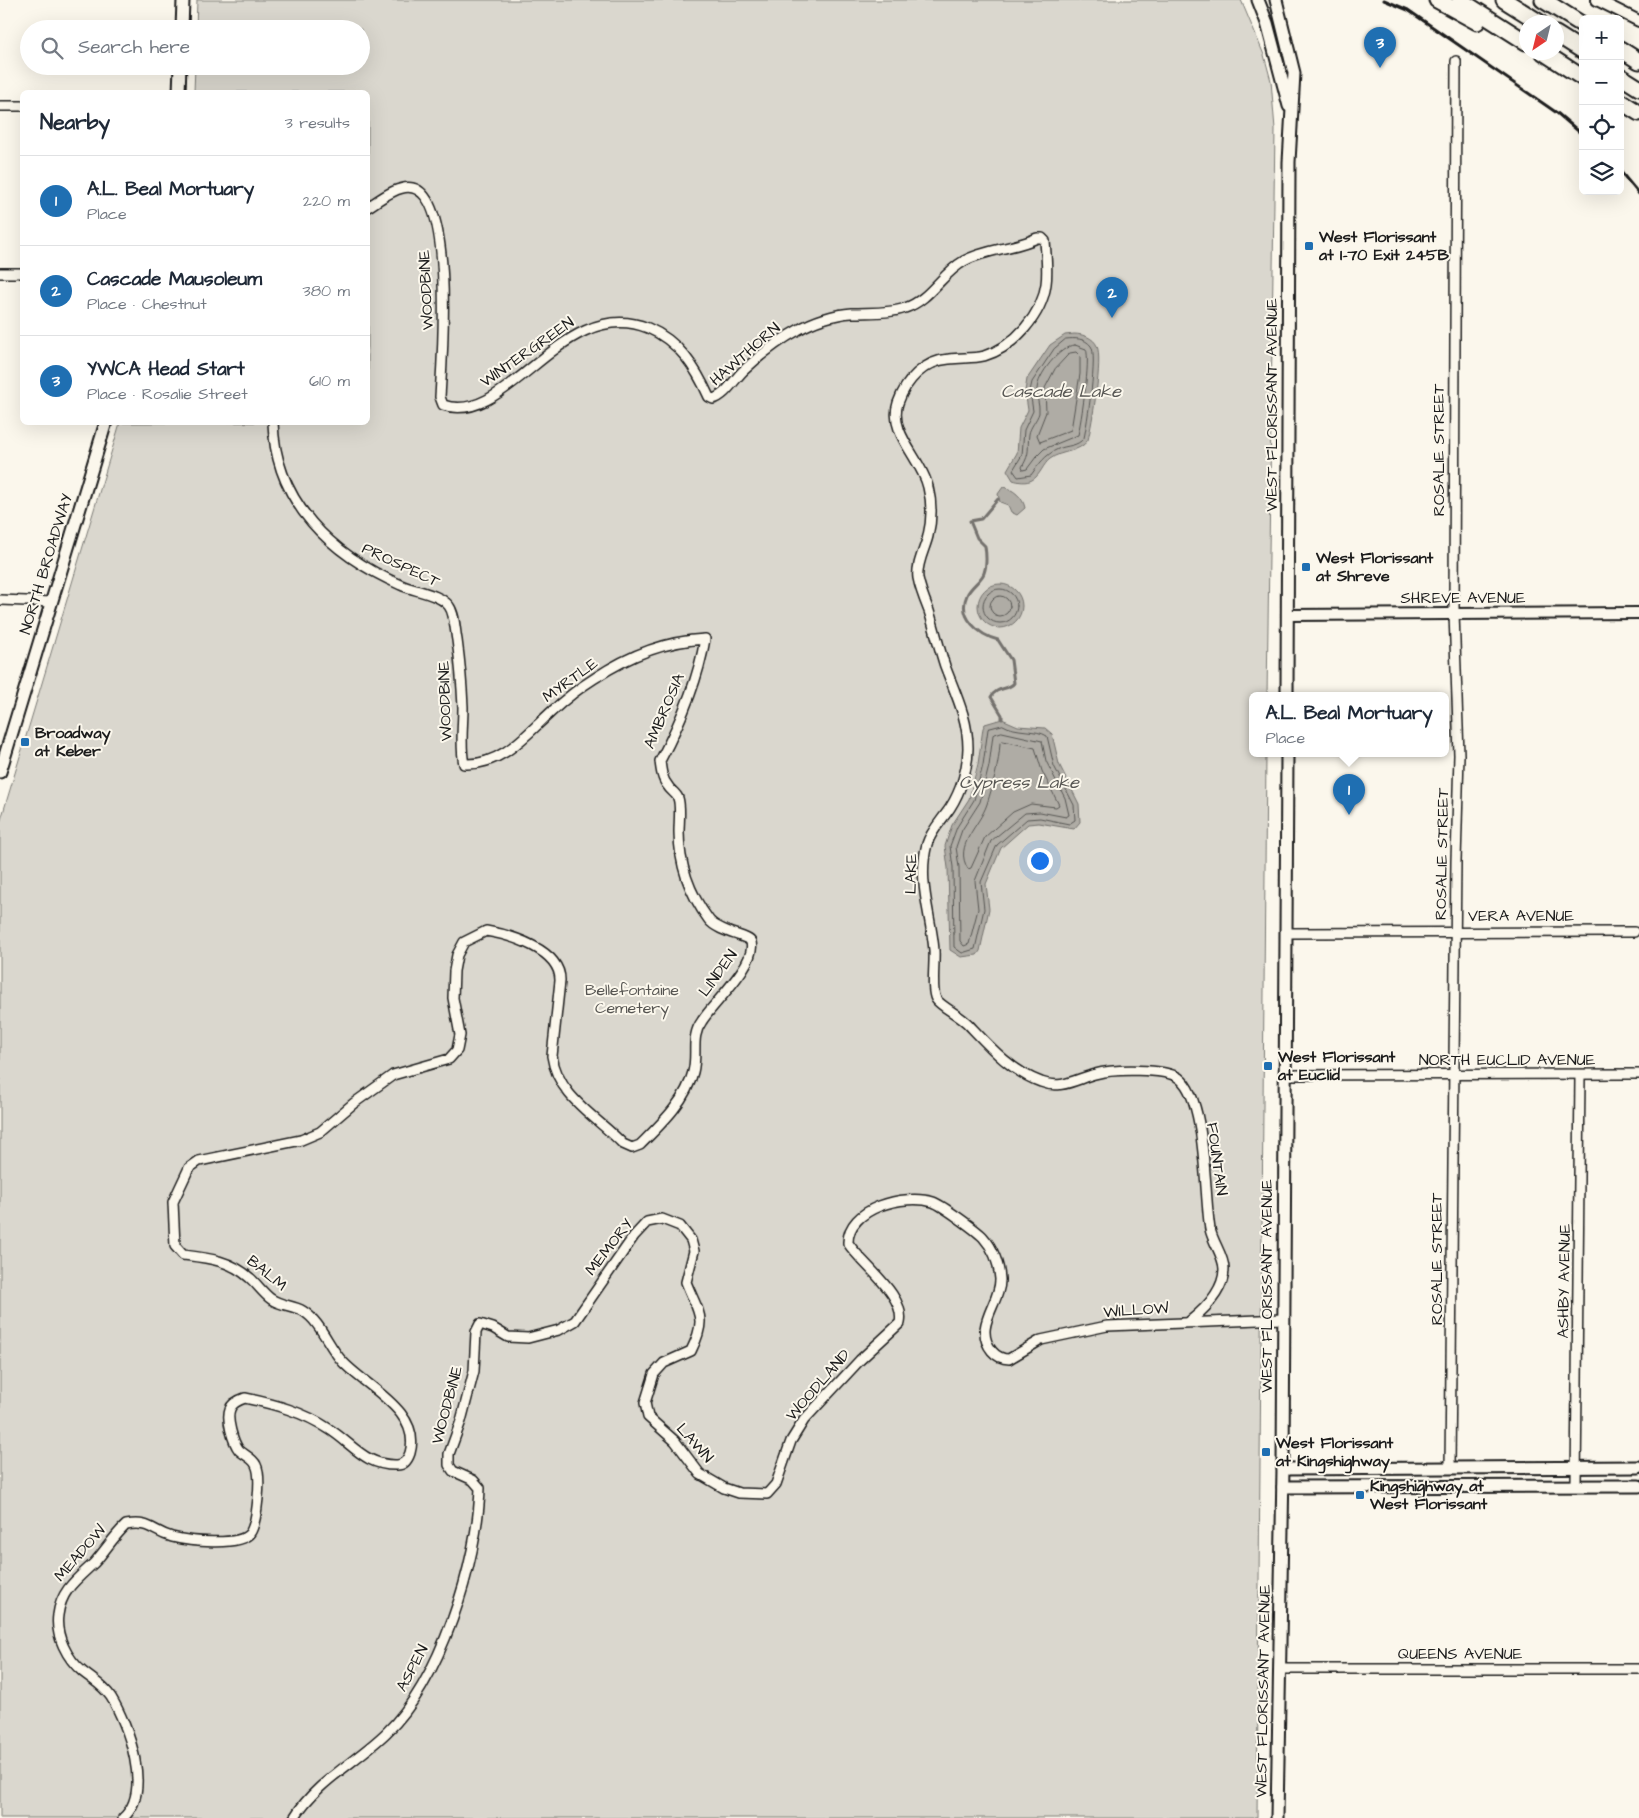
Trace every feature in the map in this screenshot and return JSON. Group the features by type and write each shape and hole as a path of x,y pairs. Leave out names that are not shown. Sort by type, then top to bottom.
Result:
{"highway":[{"path":"1437,0 1481,24 1505,29"},
{"path":"1460,0 1519,38"},
{"path":"1504,0 1528,15"},
{"path":"1543,0 1579,22"},
{"path":"1564,39 1579,48"},
{"path":"1624,52 1639,61"},
{"path":"1555,60 1579,75"},
{"path":"1624,79 1639,88"},
{"path":"1624,104 1639,113"}],"main road":[{"path":"182,20 183,0"},
{"name":"WEST FLORISSANT AVENUE","path":"1258,0 1267,23 1291,115"},
{"name":"WEST FLORISSANT AVENUE","path":"1276,0 1294,73 1291,115 1287,692"},
{"path":"179,90 180,75"},
{"name":"NORTH BROADWAY","path":"1,767 105,425"},
{"name":"WEST FLORISSANT AVENUE","path":"1277,1818 1283,1468 1282,1319 1288,933 1288,757"},
{"path":"1283,1468 1639,1467"},
{"path":"1282,1487 1639,1486"}],"street":[{"path":"1597,0 1639,21"},
{"name":"ROSALIE STREET","path":"1450,1468 1456,860 1459,755 1454,613 1456,61"},
{"path":"0,106 20,106"},
{"name":"WOODBINE","path":"370,206 406,187 414,188 424,196 436,228 443,268 445,312 440,397 443,405"},
{"name":"HAWTHORN","path":"713,399 719,398 744,370 799,329 826,318 849,313 902,310 914,305 927,295 954,267 966,260 1042,238 1045,242 1047,280 1044,295 1036,312 1026,326 1001,349 984,356 935,361 921,369 906,386 896,408 896,419 900,432 920,466 927,482 930,499 928,536 918,576"},
{"path":"0,273 20,273"},
{"name":"WINTERGREEN","path":"443,405 451,408 464,407 485,400 516,380 578,333 598,325 616,322 639,325 658,332 677,347 701,378 709,398 713,399"},
{"name":"PROSPECT","path":"273,425 278,458 288,486 318,531 341,552 366,568 404,586 439,598 449,606"},
{"name":"LAKE","path":"918,576 939,649 962,710 968,749 961,787 952,805 932,833 925,860 924,896 934,946 935,998 940,1004 957,1013 1002,1057 1042,1083 1064,1084 1094,1074"},
{"path":"0,600 52,602"},
{"name":"WOODBINE","path":"449,606 455,626 460,667 464,764"},
{"name":"SHREVE AVENUE","path":"1287,614 1639,613"},
{"name":"MYRTLE","path":"464,764 485,761 508,750 570,696 596,677 632,657 665,645 705,639"},
{"name":"AMBROSIA","path":"705,639 693,688 681,719 660,761 660,768 667,785 678,798 679,846 685,878 693,896 711,922 721,930 748,937"},
{"name":"LINDEN","path":"452,1056 456,1050 460,1035 453,998 454,971 460,949 469,939 486,931 520,939 548,957 560,973 552,1043 554,1069 561,1086 623,1144 632,1148 640,1145 659,1126 689,1085 694,1070 694,1039 697,1027 747,962 751,952 751,941 748,937"},
{"name":"VERA AVENUE","path":"1288,933 1634,932"},
{"name":"BALM","path":"246,1456 235,1442 229,1415 230,1409 237,1401 245,1398 304,1416 330,1429 358,1454 376,1462 399,1465 404,1463 410,1451 411,1436 404,1419 389,1400 342,1362 314,1321 302,1310 282,1305 271,1299 248,1276 231,1265 218,1259 184,1255 176,1246 174,1232 173,1202 178,1188 189,1168 199,1161 283,1142 301,1140 320,1132 346,1109 393,1075 436,1064 452,1056"},
{"name":"FOUNTAIN","path":"1094,1074 1120,1072 1167,1073 1177,1076 1189,1092 1204,1155 1212,1240 1224,1267 1222,1281 1213,1297 1203,1311 1190,1321"},
{"name":"NORTH EUCLID AVENUE","path":"1285,1075 1639,1074"},
{"name":"ASHBY AVENUE","path":"1576,1486 1580,1075"},
{"name":"WILLOW","path":"901,1319 902,1315 892,1293 848,1244 848,1234 855,1221 870,1211 890,1203 912,1198 933,1202 949,1210 983,1236 994,1253 1000,1280 986,1322 986,1338 988,1346 999,1356 1009,1358 1040,1340 1107,1326 1190,1321 1282,1319"},
{"name":"MEMORY","path":"480,1324 493,1328 508,1337 528,1338 558,1330 574,1320 617,1257 647,1222 662,1219 680,1226 691,1240 694,1251 686,1282 700,1312 700,1329 691,1350 664,1363 654,1374 645,1403 648,1417"},
{"name":"WOODLAND","path":"776,1484 791,1442 804,1420 860,1360 893,1332 901,1319"},
{"name":"WOODBINE","path":"480,1324 476,1332 474,1371 461,1421 449,1454 449,1465 453,1471 473,1480 480,1488"},
{"name":"LAWN","path":"648,1417 675,1441 700,1474 724,1488 739,1493 767,1494 776,1484"},
{"name":"MEADOW","path":"123,1818 129,1813 135,1799 136,1758 110,1697 96,1680 73,1664 63,1646 58,1616 62,1598 72,1583 94,1562 126,1525 140,1523 171,1537 205,1542 229,1541 247,1536 252,1531 259,1482 257,1466 246,1456"},
{"name":"ASPEN","path":"294,1818 301,1806 322,1786 386,1733 415,1697 434,1663 467,1572 478,1520 480,1488"},
{"name":"QUEENS AVENUE","path":"1280,1669 1639,1669"}],"green space":[{"name":"Bellefontaine Cemetery","path":"197,0 1241,0 1264,55 1271,81 1275,129 1267,692 1249,692 1249,757 1266,757 1257,1818 0,1818 0,823 119,425 370,425 370,90 194,90 195,75 370,75 370,20 196,20"}],"water":[{"name":"Cascade Lake","path":"1074,334 1091,339 1097,346 1098,353 1099,364 1096,392 1088,440 1080,447 1050,459 1032,480 1022,482 1013,480 1007,470 1017,453 1019,428 1028,410 1025,391 1027,379 1050,345 1065,335"},
{"path":"1003,487 1014,492 1022,500 1025,508 1017,515 1011,512 1008,505 1000,502 998,494"},
{"path":"1000,584 1012,588 1018,594 1022,606 1018,618 1012,624 1000,628 988,624 982,618 978,606 982,594 988,588"},
{"name":"Cypress Lake","path":"1002,719 1018,726 1045,728 1052,734 1059,764 1079,804 1080,822 1074,829 1039,823 1028,824 1001,848 986,884 989,909 980,951 977,955 961,957 950,950 948,868 945,846 952,825 969,799 978,764 983,728 985,724"}],"waterway":[{"path":"998,499 981,519 970,521 977,538 985,546 986,563 983,576 967,595 965,611 967,618 977,629 998,640 1011,660 1014,683 1009,687 996,691 991,697 1002,715 1002,719"}],"railway":[{"path":"1384,0 1408,10 1557,113 1579,132"},
{"path":"1624,176 1639,194"}],"place":[{"name":"YWCA Head Start","path":"1380,68"},
{"name":"West Florissant at I-70 Exit 245B","path":"1309,246"},
{"name":"Cascade Mausoleum","path":"1112,318"},
{"name":"West Florissant at Shreve","path":"1306,567"},
{"name":"Broadway at Keber","path":"25,742"},
{"name":"A.L. Beal Mortuary","path":"1349,815"},
{"name":"West Florissant at Euclid","path":"1268,1066"},
{"name":"West Florissant at Kingshighway","path":"1266,1452"},
{"name":"Kingshighway at West Florissant","path":"1360,1495"}]}
